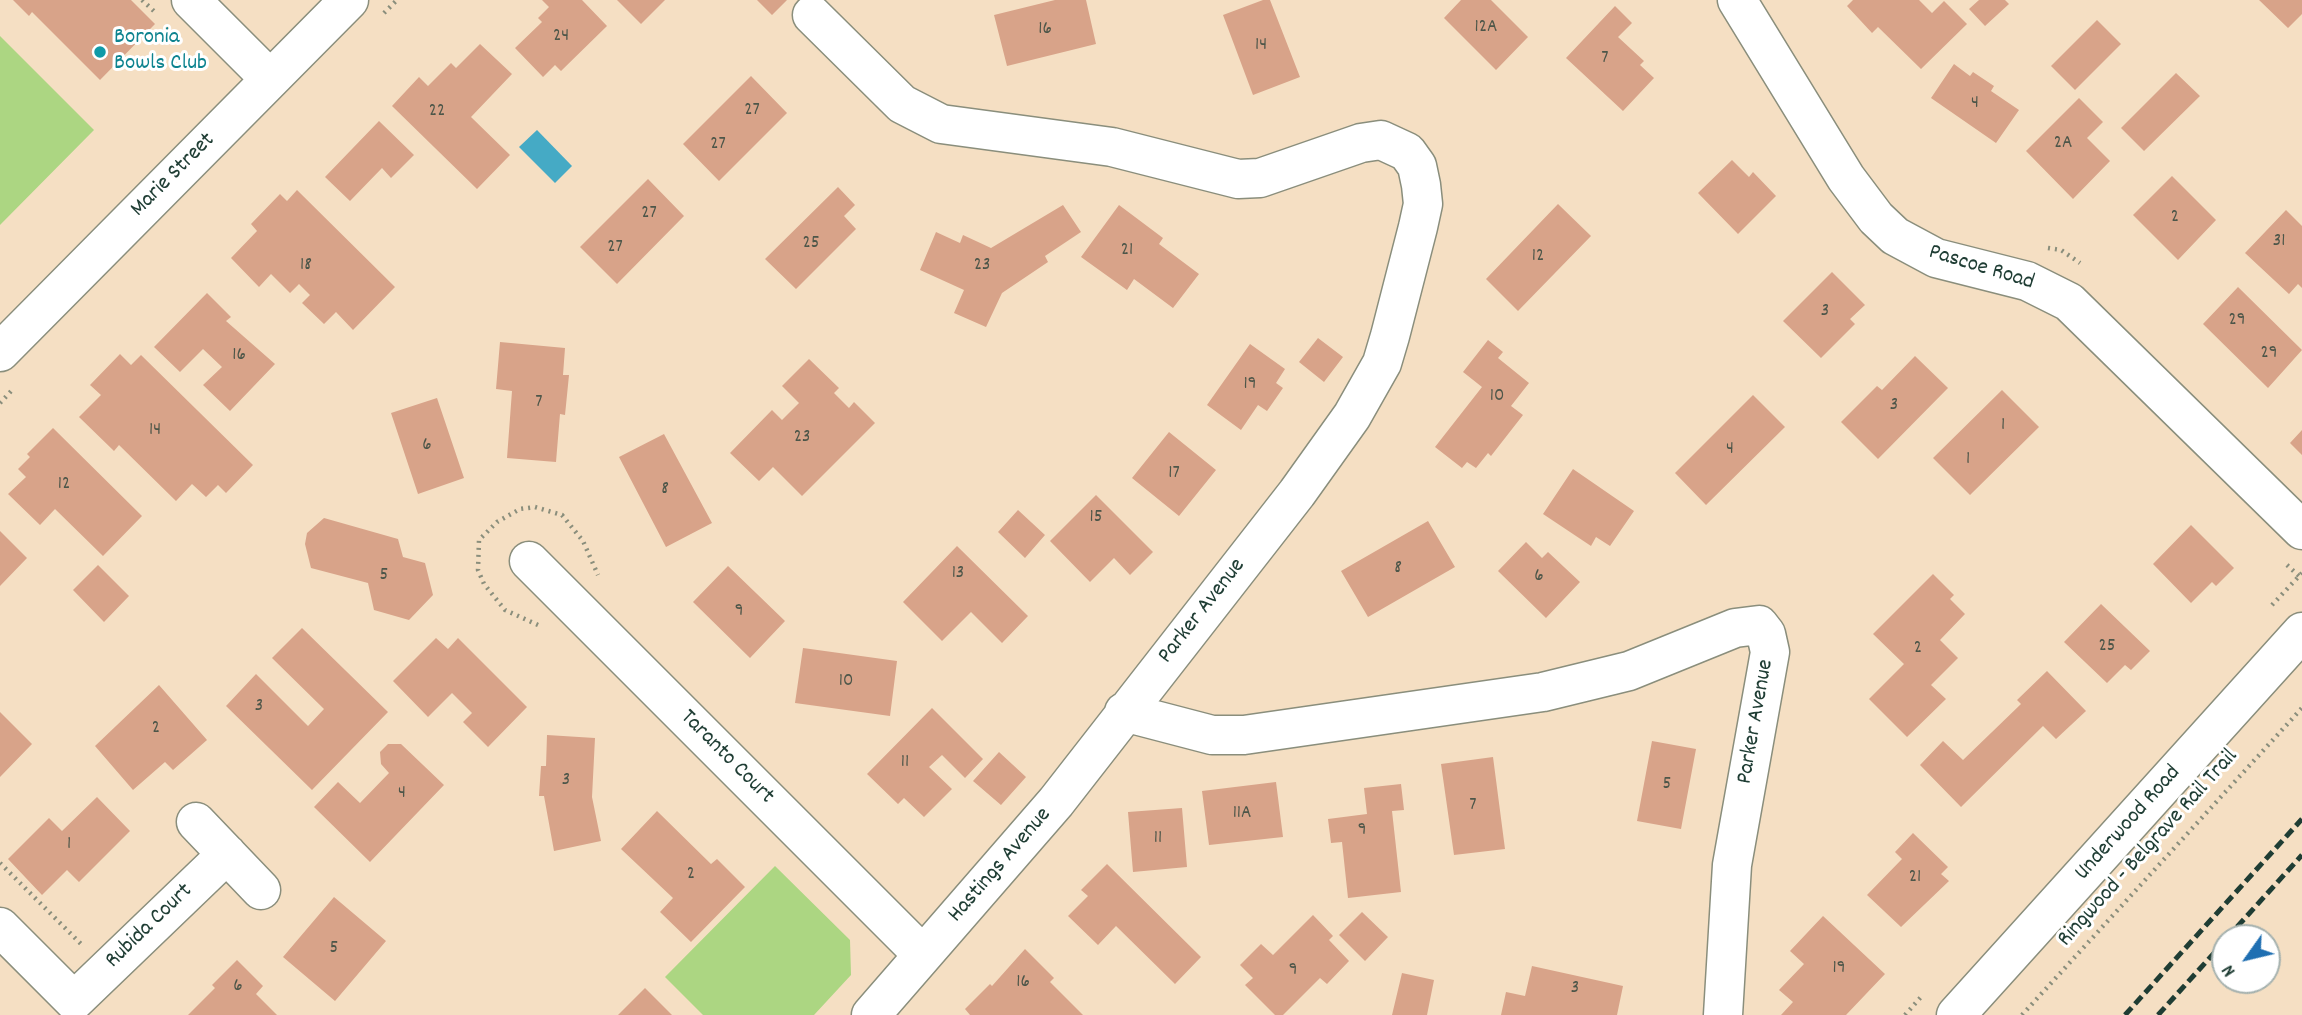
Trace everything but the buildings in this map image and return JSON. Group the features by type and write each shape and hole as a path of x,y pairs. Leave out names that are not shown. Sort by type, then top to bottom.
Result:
{"street":[{"path":"191,0 270,79"},
{"name":"Marie Street","path":"0,352 349,0"},
{"name":"Pascoe Road","path":"1737,0 1846,178 1876,218 1895,236 1936,258 2027,281 2069,302 2302,530"},
{"name":"Parker Avenue","path":"812,15 902,103 941,124 1112,147 1238,179 1260,178 1361,143 1381,140 1407,152 1417,166 1423,204 1390,336 1368,391 1303,484 1124,712 1212,735 1267,732 1543,692 1629,671 1735,628 1759,625 1766,634 1770,652 1732,865 1723,1015"},
{"name":"Taranto Court","path":"529,561 923,955"},
{"name":"Underwood Road","path":"1956,1015 2302,632"},
{"name":"Hastings Avenue","path":"872,1015 1020,846 1124,712"},
{"path":"197,822 261,890"},
{"name":"Rubida Court","path":"0,927 68,1008 227,854"}],"path":[{"name":"Ringwood - Belgrave Rail Trail","path":"2022,1015 2302,708"},
{"path":"0,863 107,969"}],"green space":[{"path":"0,36 94,130 0,225"},
{"path":"775,866 850,940 851,975 814,1015 703,1015 665,977"}],"water":[{"path":"537,130 572,166 555,183 519,147"}],"railway":[{"path":"2125,1015 2302,819"},
{"path":"2240,924 2302,855"},
{"path":"2158,1015 2211,956"}],"place":[{"name":"Boronia Bowls Club","path":"100,52"}]}
